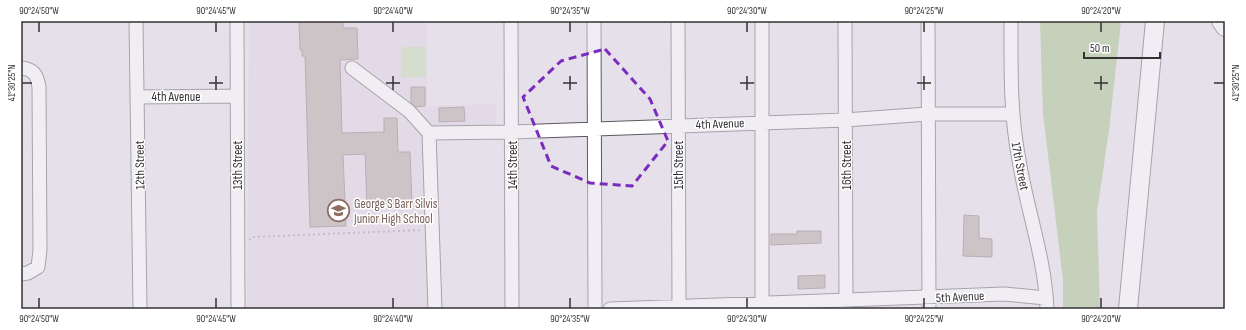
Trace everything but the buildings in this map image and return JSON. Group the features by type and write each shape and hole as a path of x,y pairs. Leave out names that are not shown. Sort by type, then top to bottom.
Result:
{"highway":[{"path":"1128,309 1155,21"},
{"path":"1221,21 1225,27"}],"street":[{"name":"12th Street","path":"136,21 140,309"},
{"name":"13th Street","path":"237,21 238,309"},
{"name":"14th Street","path":"511,21 512,309"},
{"path":"594,21 594,309"},
{"name":"15th Street","path":"678,21 679,307"},
{"path":"762,21 762,306"},
{"name":"16th Street","path":"845,21 846,305"},
{"path":"928,21 929,303"},
{"name":"17th Street","path":"1011,21 1012,114 1019,162 1042,262 1047,303"},
{"path":"21,68 34,72 37,75 39,86 40,250 38,267 28,273 21,274"},
{"path":"352,68 409,111 429,133 435,309"},
{"name":"4th Avenue","path":"138,96 237,96"},
{"name":"4th Avenue","path":"429,133 512,132 594,127 846,120 928,114 1012,114"},
{"name":"5th Avenue","path":"610,309 929,303 1004,294 1047,303"}],"path":[{"path":"247,243 252,237 432,230"}],"highlighted area":[{"path":"605,49 650,99 668,141 632,186 590,183 551,166 523,97 561,61"}],"shaded area":[{"name":"George S Barr Silvis Junior High School","path":"249,21 427,21 427,106 496,104 496,127 425,129 431,309 289,309 288,307 243,309 247,298"}],"green space":[{"path":"1040,21 1121,21 1109,130 1097,212 1100,309 1063,309 1063,280 1043,114"},
{"path":"402,47 426,47 426,77 401,77"}],"place":[{"name":"George S Barr Silvis Junior High School","path":"338,210"}]}
